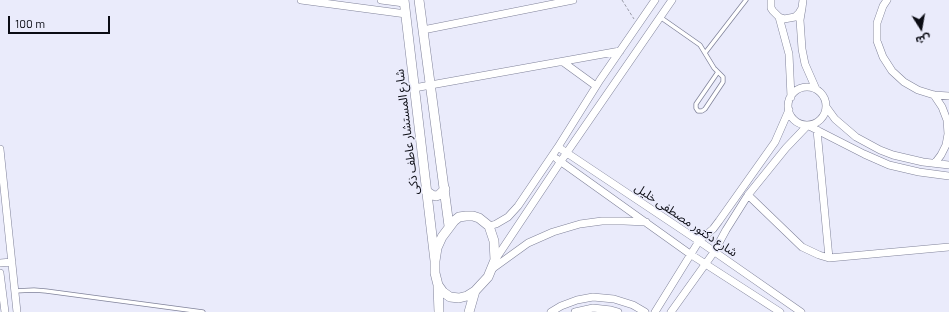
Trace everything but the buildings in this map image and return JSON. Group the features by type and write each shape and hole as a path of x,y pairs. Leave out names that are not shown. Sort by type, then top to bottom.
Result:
{"street":[{"path":"301,0 406,14"},
{"path":"381,0 404,2"},
{"path":"419,0 432,85 449,226"},
{"path":"423,30 542,3 573,0"},
{"path":"489,226 502,221 514,212 558,147 598,83 655,0"},
{"path":"438,286 450,297 459,298 467,296 482,285 493,264 560,161 672,0"},
{"path":"766,0 779,17 789,54 791,97"},
{"path":"771,0 771,8"},
{"path":"887,0 883,6 877,23 878,42 883,57 892,71 904,82 918,90 934,95 949,96"},
{"name":"شارع المستشار عاطف ذكى","path":"404,2 434,260"},
{"path":"779,17 790,19 800,13 803,3"},
{"path":"803,3 800,20 802,49 805,64 816,89"},
{"path":"414,88 620,51"},
{"path":"563,62 598,83 611,88"},
{"path":"655,312 699,241 713,229 775,142 788,110 791,97 795,92 802,88 809,87 816,89 826,100 827,108 825,114 816,124 808,126 786,148 748,195 714,252 671,312"},
{"path":"934,95 942,107 947,120 948,129 946,145 935,163"},
{"path":"827,108 845,128 856,137 893,156 949,165"},
{"path":"788,110 795,121 889,165 919,172 949,176"},
{"path":"817,130 829,258"},
{"name":"شارع دكتور مصطفى خليل","path":"558,147 699,241 801,312"},
{"path":"0,149 3,212 12,262 17,312"},
{"name":"شارع دكتور مصطفى خليل","path":"552,156 690,254 780,312"},
{"path":"426,191 436,196 445,189"},
{"path":"748,195 802,247 819,256 829,258 949,247"},
{"path":"514,212 515,217 520,219 522,218"},
{"path":"439,312 438,286 434,260 442,236 449,226 459,218 473,216 479,218 489,226 494,241 493,264"},
{"path":"493,264 553,232 580,224 602,221 646,222"},
{"path":"0,263 12,262"},
{"path":"0,273 2,306 5,312"},
{"path":"469,312 475,291"},
{"path":"551,312 561,306 577,300 593,297 614,299 633,305 644,312"},
{"path":"575,312 593,308 618,312"}],"lane":[{"path":"705,53 746,0"},
{"path":"660,17 700,45 709,61 723,77 723,82 704,110 698,111 696,104 718,72"},
{"path":"15,291 40,290 203,312"}],"path":[{"path":"622,0 637,27"}]}
